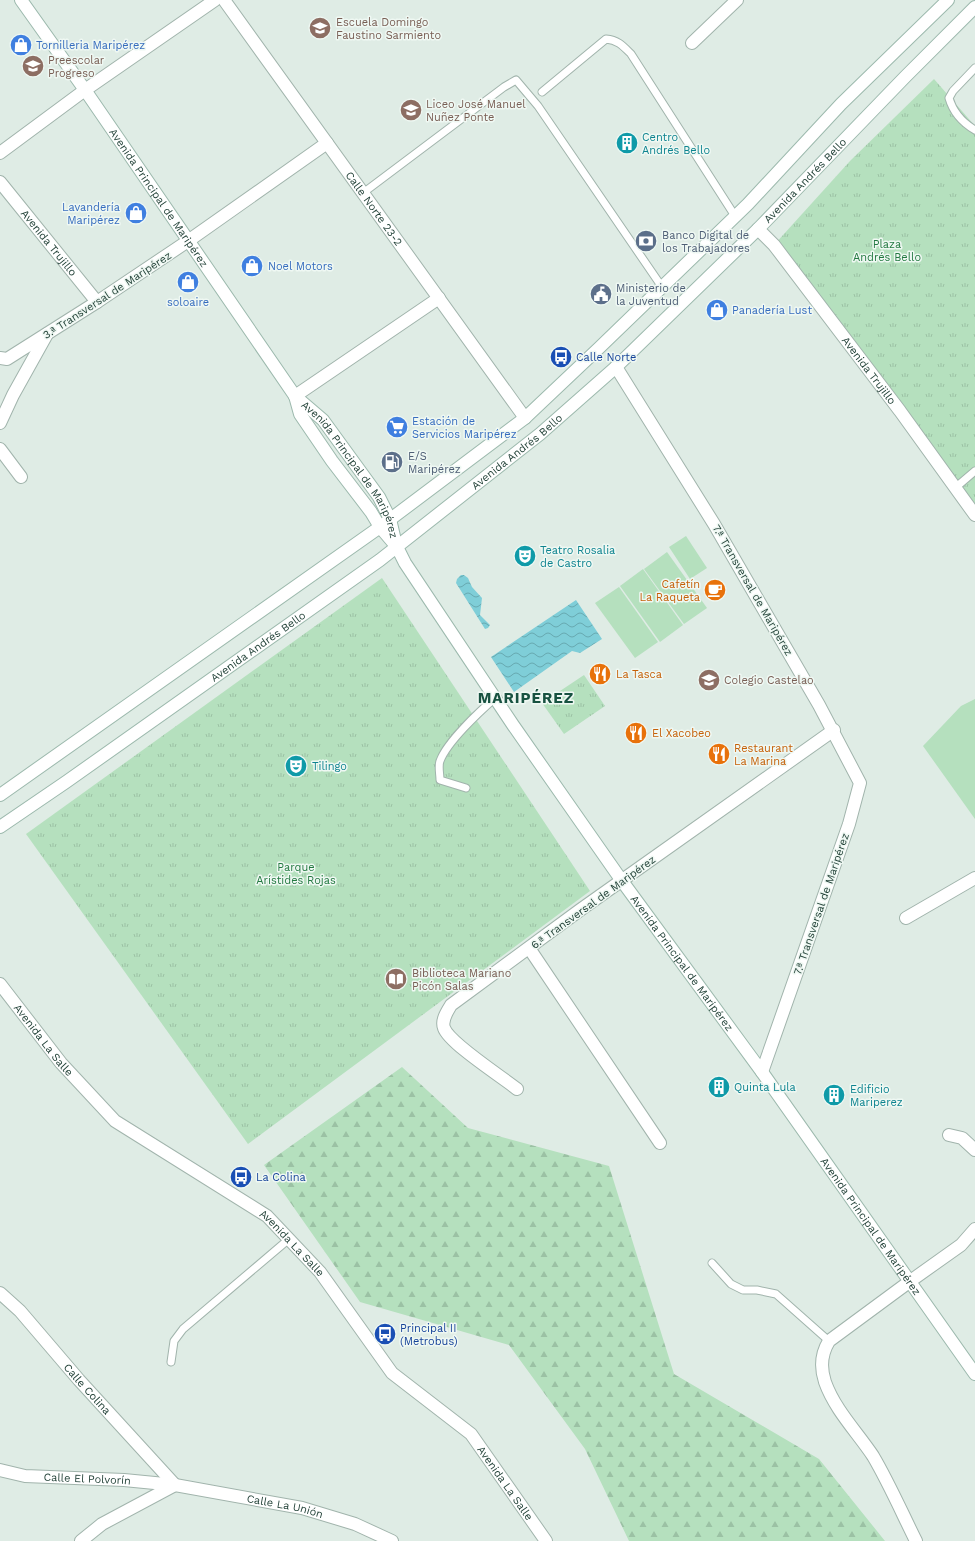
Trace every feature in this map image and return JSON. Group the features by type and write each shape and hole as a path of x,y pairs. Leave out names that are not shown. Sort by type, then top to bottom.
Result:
{"street":[{"name":"Avenida Principal de Maripérez","path":"21,0 85,90 295,396 323,420 379,497 390,519 396,547"},
{"path":"0,153 85,90 215,0"},
{"name":"Calle Norte 23-2","path":"224,0 525,418"},
{"path":"692,43 737,0"},
{"name":"Avenida Andrés Bello","path":"0,795 380,527 525,418 735,216 841,104 948,0"},
{"name":"Avenida Andrés Bello","path":"0,827 66,782 396,547 540,434 616,368 758,229 905,76 975,7"},
{"name":"3.ª Transversal de Maripérez","path":"1,359 7,359 98,302 188,241 327,143"},
{"name":"Avenida Trujillo","path":"0,182 98,302"},
{"name":"Avenida Trujillo","path":"758,229 774,245 895,405 975,515"},
{"path":"295,396 440,298"},
{"path":"0,423 13,395 48,334"},
{"name":"7.ª Transversal de Maripérez","path":"616,368 714,524 834,730 860,783 849,824 762,1072"},
{"name":"Avenida Principal de Maripérez","path":"295,396 300,414 371,512 380,527 396,547 495,698 622,881 762,1072 975,1374"},
{"path":"0,449 21,477"},
{"name":"6.ª Transversal de Maripérez","path":"517,1089 458,1045 443,1027 444,1015 451,1005 834,730"},
{"path":"906,918 975,878"},
{"path":"529,948 660,1144"},
{"name":"Avenida La Salle","path":"0,984 61,1063 115,1121 267,1216 320,1272 392,1373 471,1434 546,1541"},
{"path":"949,1135 962,1138 975,1150"},
{"path":"916,1541 879,1468 830,1396 824,1380 821,1363 823,1350 829,1341 961,1245 975,1229"},
{"name":"Calle Colina","path":"0,1293 20,1311 79,1380 175,1485"},
{"name":"Calle El Polvorín","path":"0,1470 25,1476 124,1480 175,1485"},
{"path":"81,1541 102,1524 175,1485"},
{"name":"Calle La Unión","path":"175,1485 302,1508 355,1524 392,1541"}],"lane":[{"path":"542,92 606,39 614,39 621,43 631,54 735,216"},
{"path":"975,68 953,91 949,98 952,107 959,117 975,130"},
{"path":"363,193 516,80 538,106 662,287"},
{"path":"955,488 975,471"},
{"path":"466,788 440,780 439,762 450,745 474,717 495,698"},
{"path":"171,1362 174,1341 183,1330 289,1239"},
{"path":"712,1264 731,1284 743,1290 757,1290 776,1294 829,1341"}],"green space":[{"name":"Plaza Andrés Bello","path":"934,79 975,126 975,515 774,245 850,161"},
{"path":"686,536 707,568 690,579 669,547"},
{"path":"667,552 707,608 684,624 644,569"},
{"path":"643,569 683,625 660,642 620,586"},
{"name":"Parque Arístides Rojas","path":"382,578 590,891 248,1144 26,834"},
{"path":"619,587 658,642 635,658 595,603"},
{"path":"584,675 605,706 564,734 542,703"},
{"path":"975,699 975,819 923,746 961,706"},
{"path":"402,1067 468,1128 609,1166 674,1374 819,1459 885,1541 629,1541 585,1449 509,1345 360,1302 264,1165"}],"water":[{"path":"461,575 468,578 472,587 482,598 480,615 490,625 488,628 485,629 456,583 457,579"},
{"path":"576,600 602,639 580,653 572,651 514,692 491,657"}],"place":[{"name":"Escuela Domingo Faustino Sarmiento","path":"320,28"},
{"name":"Tornilleria Maripérez","path":"21,45"},
{"name":"Preescolar Progreso","path":"33,66"},
{"name":"Liceo José Manuel Nuñez Ponte","path":"411,110"},
{"name":"Centro Andrés Bello","path":"627,143"},
{"name":"Lavandería Maripérez","path":"136,213"},
{"name":"Banco Digital de los Trabajadores","path":"646,241"},
{"name":"Noel Motors","path":"252,266"},
{"name":"soloaire","path":"188,282"},
{"name":"Ministerio de la Juventud","path":"601,294"},
{"name":"Panadería Lust","path":"717,310"},
{"name":"Calle Norte","path":"561,357"},
{"name":"Estación de Servicios Maripérez","path":"397,427"},
{"name":"E/S Maripérez","path":"392,462"},
{"name":"Teatro Rosalia de Castro","path":"525,556"},
{"name":"Cafetín La Raqueta","path":"715,590"},
{"name":"La Tasca","path":"600,674"},
{"name":"Colegio Castelao","path":"709,680"},
{"name":"El Xacobeo","path":"636,733"},
{"name":"Restaurant La Marina","path":"719,754"},
{"name":"Tilingo","path":"296,766"},
{"name":"Biblioteca Mariano Picón Salas","path":"396,979"},
{"name":"Quinta Lula","path":"719,1087"},
{"name":"Edificio Mariperez","path":"834,1095"},
{"name":"La Colina","path":"241,1177"},
{"name":"Principal II (Metrobus)","path":"385,1334"}],"district":[{"name":"MARIPÉREZ","path":"526,698"}]}
